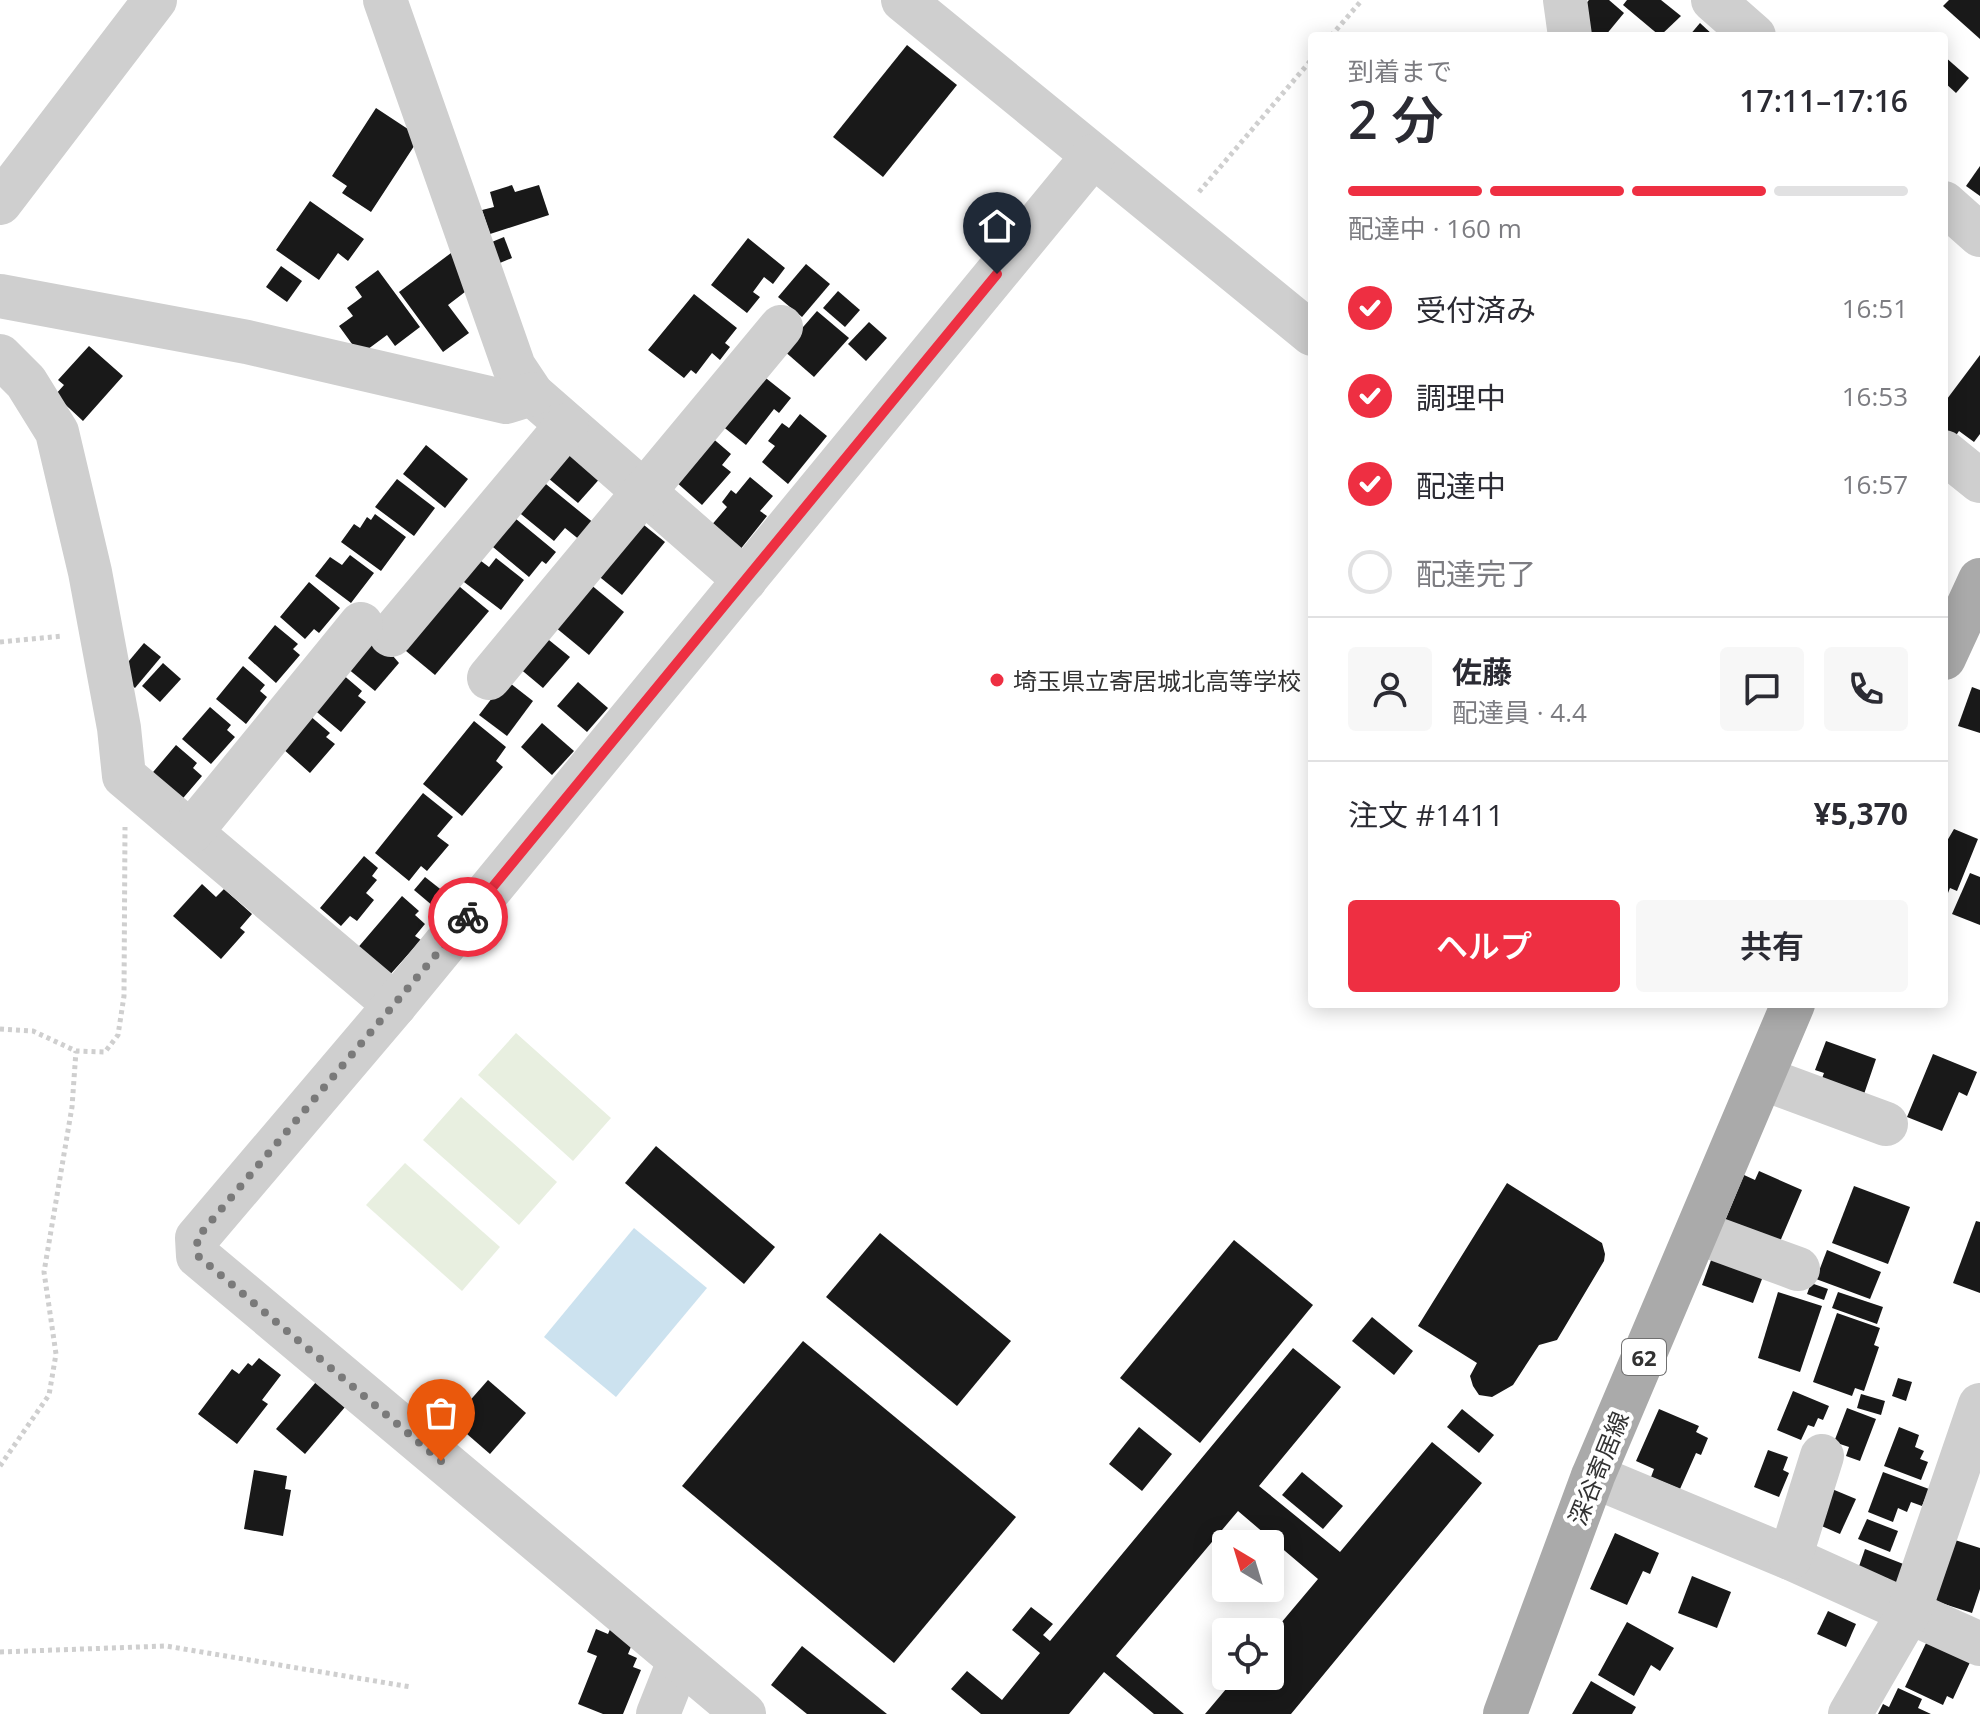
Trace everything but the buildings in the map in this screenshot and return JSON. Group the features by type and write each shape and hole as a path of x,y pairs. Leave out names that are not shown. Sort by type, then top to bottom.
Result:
{"main road":[{"path":"1948,649 1980,580"},
{"name":"深谷寄居線","path":"1505,1714 1593,1476 1791,1008"}],"street":[{"path":"0,203 155,0"},
{"path":"385,0 514,367 532,394 745,580"},
{"path":"903,0 1308,331"},
{"path":"1565,0 1569,32"},
{"path":"1713,0 1749,32"},
{"path":"744,1714 198,1256 197,1238 395,1005 1093,156"},
{"path":"1948,207 1980,235"},
{"path":"0,296 247,342 506,402 532,394"},
{"path":"489,678 646,494 781,327"},
{"path":"0,356 26,382 57,432 90,572 119,728 124,776 395,1005"},
{"path":"191,832 567,425"},
{"path":"1948,455 1980,481"},
{"path":"1762,1078 1886,1124"},
{"path":"1697,1232 1798,1269"},
{"path":"1850,1714 1909,1612 1980,1405"},
{"path":"1790,1558 1822,1456"},
{"path":"1593,1476 1790,1558 1980,1644"},
{"path":"658,1714 679,1661"}],"path":[{"path":"1334,32 1362,0"},
{"path":"1174,221 1308,64"},
{"path":"0,642 48,636 100,637"},
{"path":"0,1029 33,1031 76,1051 105,1052 118,1035 124,996 124,776"},
{"path":"0,1466 49,1395 56,1354 44,1272 72,1107 76,1051"},
{"path":"0,1652 166,1646 411,1687"}],"green space":[{"path":"516,1033 611,1118 573,1161 478,1075"},
{"path":"461,1097 557,1182 519,1225 423,1140"},
{"path":"405,1163 500,1247 462,1291 366,1205"}],"water":[{"path":"634,1228 707,1288 616,1397 544,1337"}],"way so far":[{"path":"441,1461 198,1256 197,1238 468,917"}],"place":[{"name":"埼玉県立寄居城北高等学校","path":"997,680"}],"route":[{"path":"468,917 997,274"}]}
